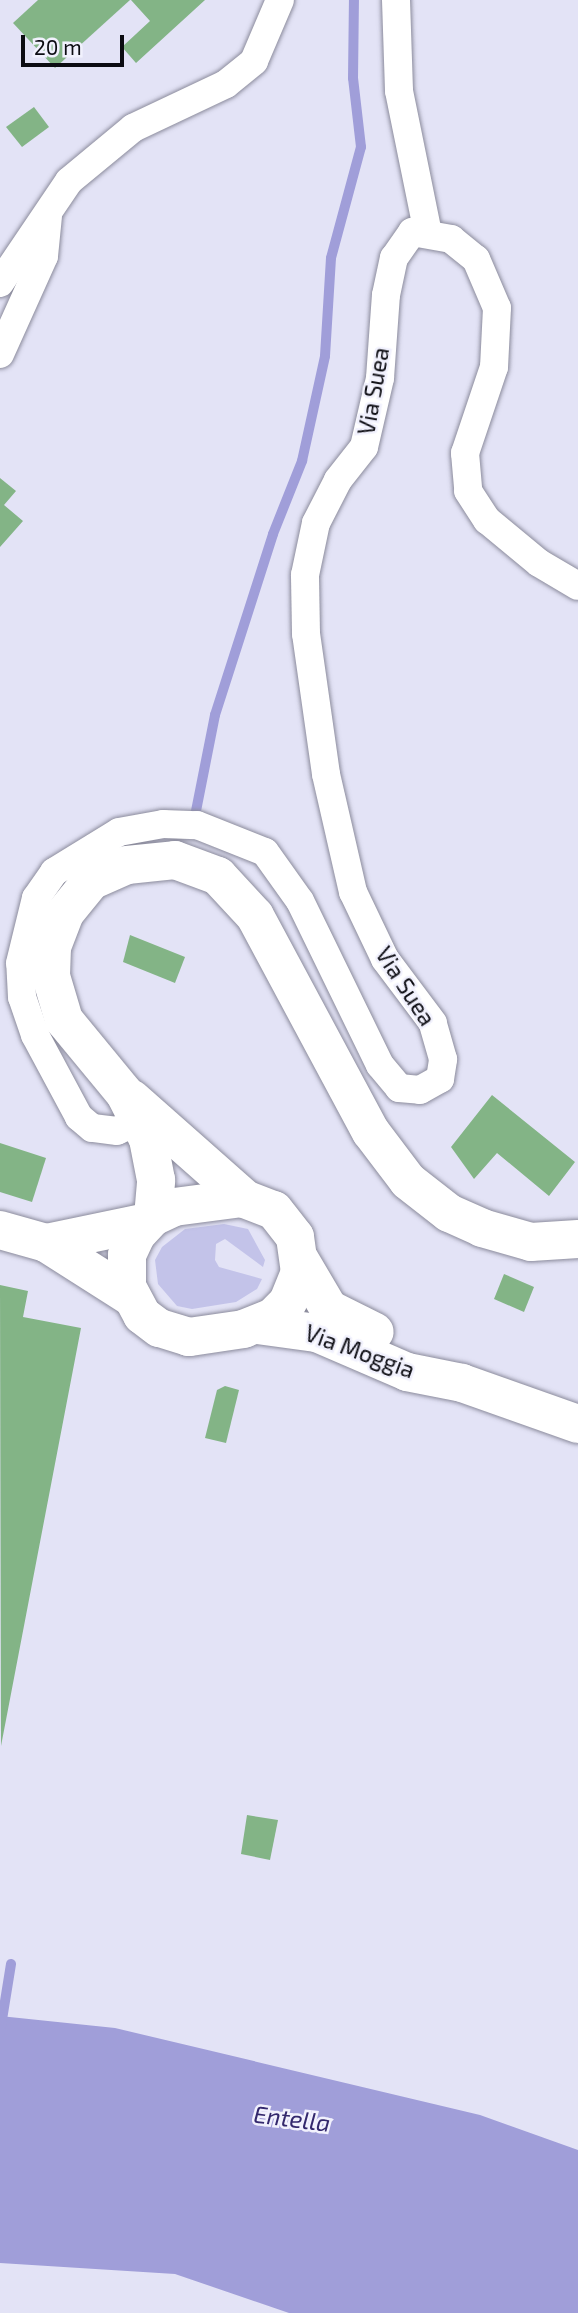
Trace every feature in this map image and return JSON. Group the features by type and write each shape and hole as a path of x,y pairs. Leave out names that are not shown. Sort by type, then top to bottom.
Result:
{"main road":[{"path":"245,1199 132,1108 64,1020 51,976 52,947 65,914 90,881 127,865 175,860 218,876 255,916 371,1132 408,1181 449,1213 481,1228 531,1242 578,1240"},
{"path":"131,1297 127,1255 150,1219 156,1180 132,1108"},
{"name":"Via Moggia","path":"46,1243 150,1219 174,1207 245,1199 264,1204 283,1218 295,1237 300,1260 329,1309 419,1354 462,1383"},
{"name":"Via Moggia","path":"0,1230 46,1243 131,1297 150,1322 178,1335 257,1325 302,1328 407,1372 462,1383 578,1424"},
{"name":"Via Moggia","path":"257,1325 288,1302 300,1260"}],"street":[{"path":"0,283 69,181 133,128 226,84 254,61 280,0"},
{"path":"396,0 399,91 428,234 451,239 476,258 497,308 494,367 466,453 468,491 487,520 539,564 578,586"},
{"path":"0,354 44,256 49,211"},
{"name":"Via Suea","path":"132,1108 117,1131 92,1128 79,1117 35,1035 22,997 20,962 36,898 54,872 119,832 163,824 197,825 265,852 300,901 380,1065 399,1088 420,1090 440,1079 443,1059 433,1024 385,959 354,892 326,774 322,721 306,634 305,575 316,523 338,480 364,447 380,378 386,295 394,258 412,232 428,234"}],"shaded area":[{"path":"224,1224 248,1229 265,1260 263,1267 225,1239 216,1244 215,1260 219,1267 262,1279 257,1289 236,1302 192,1309 177,1306 158,1284 155,1260 162,1247 185,1229"}],"water":[{"name":"Entella","path":"0,2016 115,2028 480,2115 578,2150 578,2313 289,2313 175,2274 0,2263"}],"building":[{"path":"38,0 130,0 55,68 13,23"},
{"path":"131,0 205,0 136,63 122,47 150,21"},
{"path":"34,107 49,127 22,147 6,127"},
{"path":"0,478 16,491 4,505 23,521 0,547"},
{"path":"130,935 185,957 175,983 123,962"},
{"path":"492,1095 575,1162 549,1196 497,1153 474,1179 451,1147"},
{"path":"0,1143 46,1158 32,1202 0,1192"},
{"path":"504,1274 534,1287 524,1312 494,1299"},
{"path":"0,1285 28,1291 23,1317 81,1328 1,1746"},
{"path":"225,1386 239,1390 226,1443 205,1438 217,1390"},
{"path":"247,1815 278,1820 270,1860 241,1854"}],"waterway":[{"path":"196,811 215,715 273,534 302,461 325,356 331,258 361,147 353,78 354,0"},
{"path":"0,2032 11,1964"}]}
